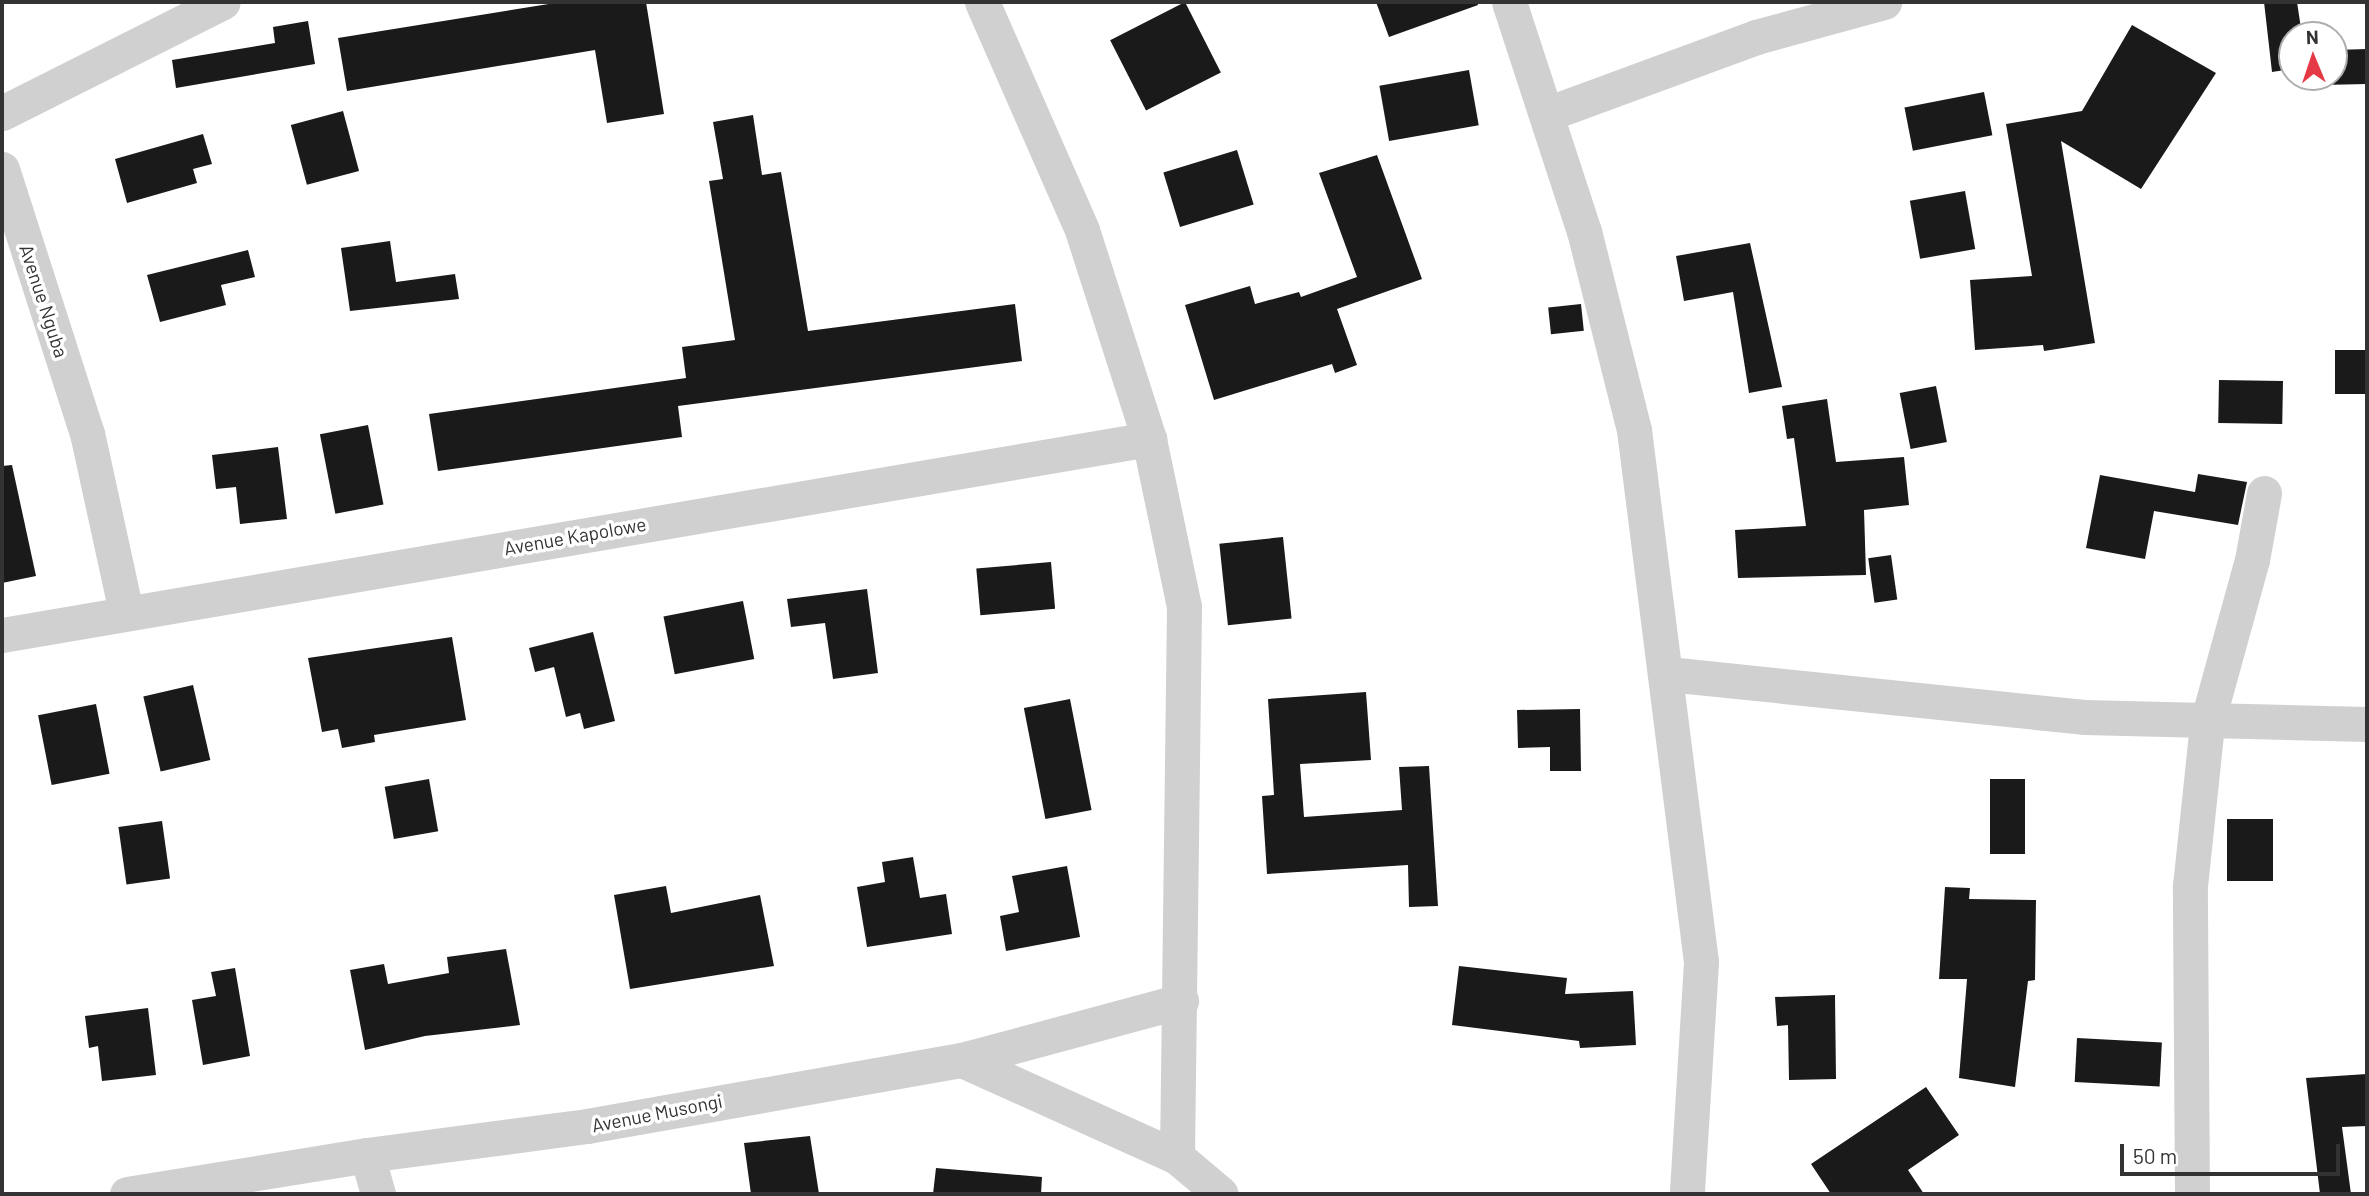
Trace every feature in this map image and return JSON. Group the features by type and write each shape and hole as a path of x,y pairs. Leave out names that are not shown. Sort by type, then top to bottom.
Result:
{"street":[{"path":"2,113 223,2"},
{"path":"982,2 1082,230 1149,439 1184,606 1177,1157"},
{"path":"1509,2 1548,114 1584,232 1634,430 1668,674 1701,962 1687,1194"},
{"path":"1548,114 1756,37 1884,2"},
{"name":"Avenue Nguba","path":"2,169 86,433 127,612"},
{"name":"Avenue Kapolowe","path":"2,635 1149,439"},
{"path":"2192,1194 2190,886 2207,723 2252,560 2264,493"},
{"path":"1668,674 2084,717 2207,723 2367,724"},
{"name":"Avenue Musongi","path":"127,1194 367,1155 587,1126 962,1060 1181,1001"},
{"path":"962,1060 1177,1157 1221,1194"},
{"path":"367,1155 378,1194"}],"building":[{"path":"561,2 646,2 664,114 607,123 595,50 347,91 338,38"},
{"path":"1185,2 1221,72 1146,111 1110,40"},
{"path":"1376,2 1477,2 1478,5 1389,37"},
{"path":"2264,2 2297,2 2300,21 2278,21 2278,71 2272,72"},
{"path":"308,21 315,64 176,88 172,60 275,43 273,27"},
{"path":"2132,25 2216,73 2141,189 2061,141 2095,343 2044,351 2043,345 1975,350 1970,280 2032,276 2006,124 2082,111"},
{"path":"2367,49 2367,84 2348,84 2348,50"},
{"path":"1469,70 1479,125 1389,141 1379,86"},
{"path":"1984,92 1992,135 1913,151 1904,107"},
{"path":"343,111 359,171 307,185 291,125"},
{"path":"753,115 762,175 781,172 808,331 1015,304 1022,361 678,406 682,437 438,471 429,414 686,378 682,347 735,340 709,181 723,179 713,122"},
{"path":"203,134 212,164 193,169 197,183 127,203 115,159"},
{"path":"1237,150 1254,205 1180,227 1163,173"},
{"path":"1377,155 1422,279 1337,309 1357,365 1335,373 1332,364 1214,400 1185,305 1250,286 1255,304 1299,292 1301,297 1357,277 1319,173"},
{"path":"1965,191 1975,249 1920,259 1910,201"},
{"path":"390,241 396,282 455,274 459,299 350,311 341,248"},
{"path":"1750,243 1782,387 1749,393 1733,292 1684,301 1676,256"},
{"path":"248,250 255,277 221,285 226,305 160,322 147,275"},
{"path":"1581,304 1584,331 1551,334 1548,307"},
{"path":"2335,350 2367,350 2367,394 2335,394"},
{"path":"2219,380 2283,381 2282,424 2218,423"},
{"path":"1936,386 1947,442 1911,449 1900,393"},
{"path":"1827,399 1836,462 1904,457 1909,505 1864,510 1866,575 1738,578 1735,530 1806,526 1794,438 1787,439 1782,406"},
{"path":"368,425 383,505 335,514 320,434"},
{"path":"278,447 287,519 240,524 236,487 216,489 212,455"},
{"path":"12,465 36,576 2,583 2,466"},
{"path":"2198,474 2247,482 2238,525 2154,511 2145,559 2086,548 2100,475 2195,492"},
{"path":"1283,537 1292,619 1228,625 1219,544"},
{"path":"1891,555 1897,600 1874,603 1868,558"},
{"path":"1051,562 1055,609 980,615 976,569"},
{"path":"867,589 878,673 833,679 825,623 791,627 787,599"},
{"path":"743,601 754,659 675,674 663,616"},
{"path":"593,632 615,721 584,729 580,713 566,717 554,667 535,672 529,648"},
{"path":"452,637 466,720 374,735 375,742 342,748 338,729 322,732 308,658"},
{"path":"193,685 210,760 161,771 143,696"},
{"path":"1366,692 1371,760 1300,764 1304,817 1402,810 1399,767 1429,766 1438,906 1409,907 1408,865 1267,874 1262,796 1274,795 1268,699"},
{"path":"1070,699 1092,810 1045,819 1024,708"},
{"path":"96,704 110,774 52,785 38,715"},
{"path":"1580,709 1581,771 1550,771 1550,747 1518,748 1517,710"},
{"path":"429,779 438,831 394,839 385,787"},
{"path":"1990,779 2025,779 2025,854 1990,854"},
{"path":"2227,819 2273,819 2273,881 2227,881"},
{"path":"162,821 170,878 127,885 118,827"},
{"path":"913,857 920,898 946,894 952,934 867,947 857,887 885,882 882,862"},
{"path":"1067,866 1080,937 1006,951 1000,916 1019,912 1012,876"},
{"path":"666,886 671,913 760,895 774,966 630,989 614,895"},
{"path":"1945,887 1970,888 1969,899 2036,900 2035,980 2028,981 2015,1087 1959,1078 1967,979 1939,979"},
{"path":"506,949 520,1025 425,1036 365,1050 350,970 384,964 388,984 449,973 447,957"},
{"path":"1459,966 1567,978 1565,994 1633,991 1636,1045 1580,1048 1579,1041 1452,1025"},
{"path":"235,968 250,1056 203,1065 192,1000 216,996 211,972"},
{"path":"1835,995 1836,1079 1789,1080 1788,1025 1777,1026 1775,997"},
{"path":"148,1008 156,1075 102,1081 98,1046 89,1048 85,1016"},
{"path":"2077,1038 2162,1042 2160,1086 2075,1082"},
{"path":"2367,1074 2367,1126 2342,1127 2351,1194 2320,1194 2306,1078"},
{"path":"1926,1087 1959,1135 1908,1170 1924,1194 1831,1194 1811,1164"},
{"path":"810,1136 819,1194 751,1194 744,1143"},
{"path":"936,1168 1042,1177 1041,1194 933,1194"}]}
